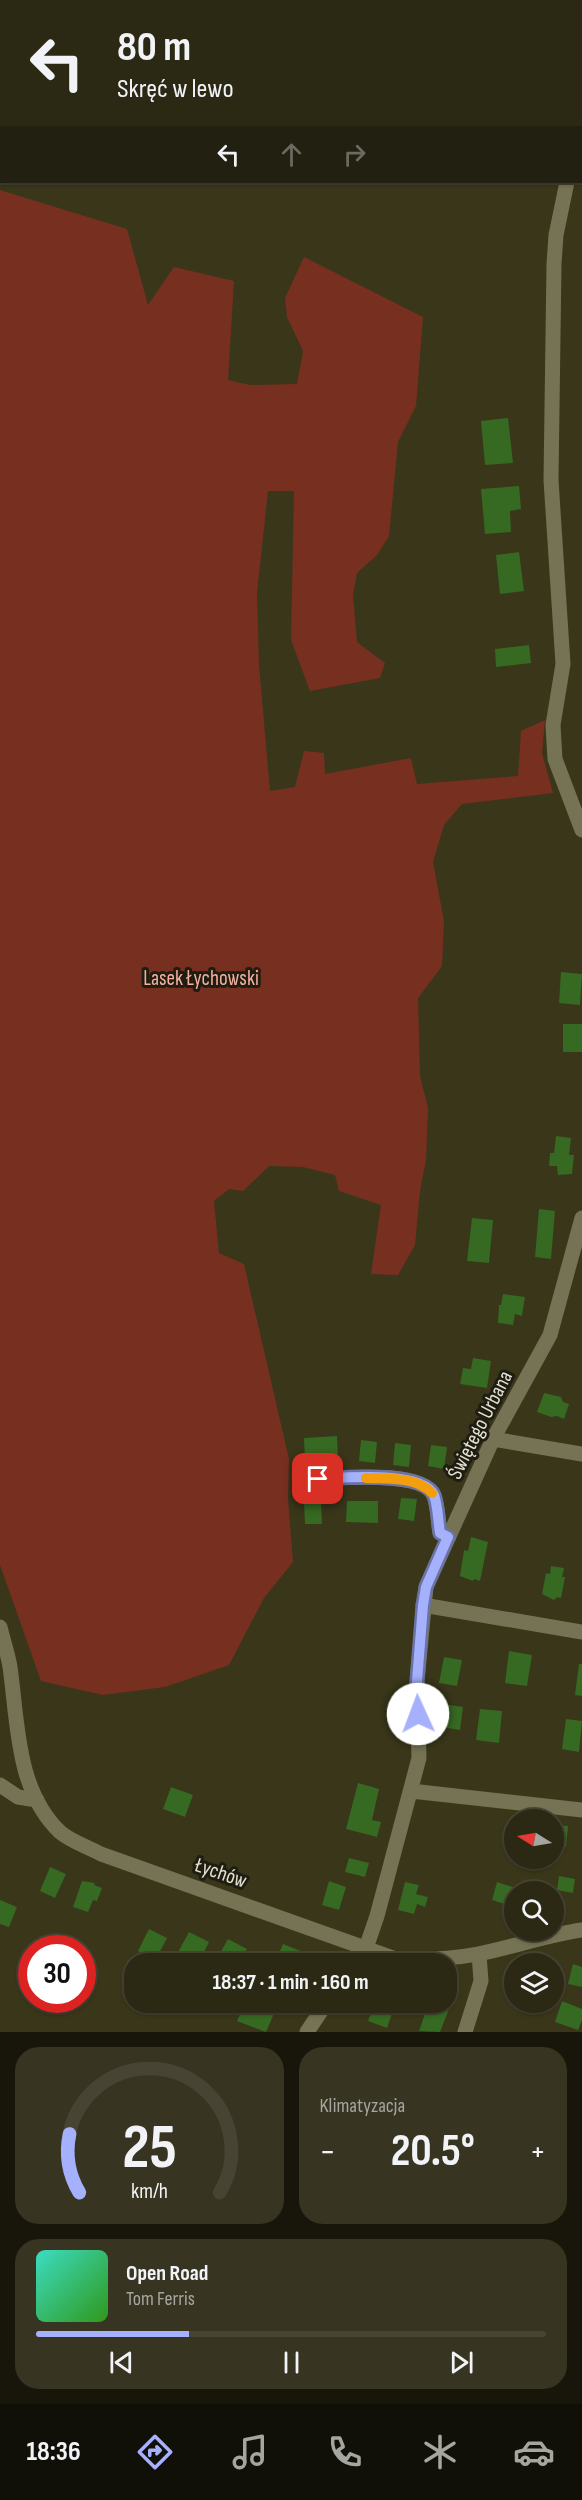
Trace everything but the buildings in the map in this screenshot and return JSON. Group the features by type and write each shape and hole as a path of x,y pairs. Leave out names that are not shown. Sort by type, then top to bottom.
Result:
{"street":[{"path":"567,183 555,235 554,264 551,480 562,664 553,725 555,759 582,830"},
{"name":"Świętego Urbana","path":"363,1953 366,1948 419,1758 417,1681 426,1587 493,1439 550,1335 582,1218"},
{"path":"493,1439 582,1454"},
{"path":"318,1479 399,1479 424,1485 434,1495 440,1533 448,1537"},
{"path":"423,1605 582,1632"},
{"name":"Łychów","path":"0,1627 10,1665 16,1727 24,1767 37,1800 62,1833 101,1854 396,1959 428,1960 478,1954 545,1936 582,1929"},
{"path":"0,1785 18,1797 37,1800"},
{"path":"411,1791 582,1810"},
{"path":"465,2032 481,1981 478,1954"},
{"path":"307,2032 320,2013"}],"green space":[{"name":"Lasek Łychowski","path":"0,190 127,229 148,305 174,267 234,281 228,380 250,385 297,384 303,351 287,317 285,298 304,257 423,317 416,406 398,442 389,536 377,555 357,573 353,595 357,642 385,663 380,678 310,691 291,640 294,491 268,491 257,593 259,665 270,791 295,787 304,751 324,753 325,774 411,758 417,784 518,776 521,731 545,720 542,753 553,793 462,804 444,825 433,862 444,921 442,966 418,998 420,1076 428,1108 426,1160 420,1191 415,1245 398,1275 371,1274 381,1205 339,1191 335,1175 303,1167 269,1166 243,1191 229,1189 214,1201 219,1253 244,1264 289,1459 288,1499 293,1562 264,1598 229,1665 165,1687 103,1695 41,1681 0,1565"}],"slow traffic":[{"path":"366,1478 399,1479 424,1485 432,1493"}],"route":[{"path":"318,1479 399,1479 424,1485 434,1495 440,1533 448,1537 426,1587 417,1681 418,1714"}]}
